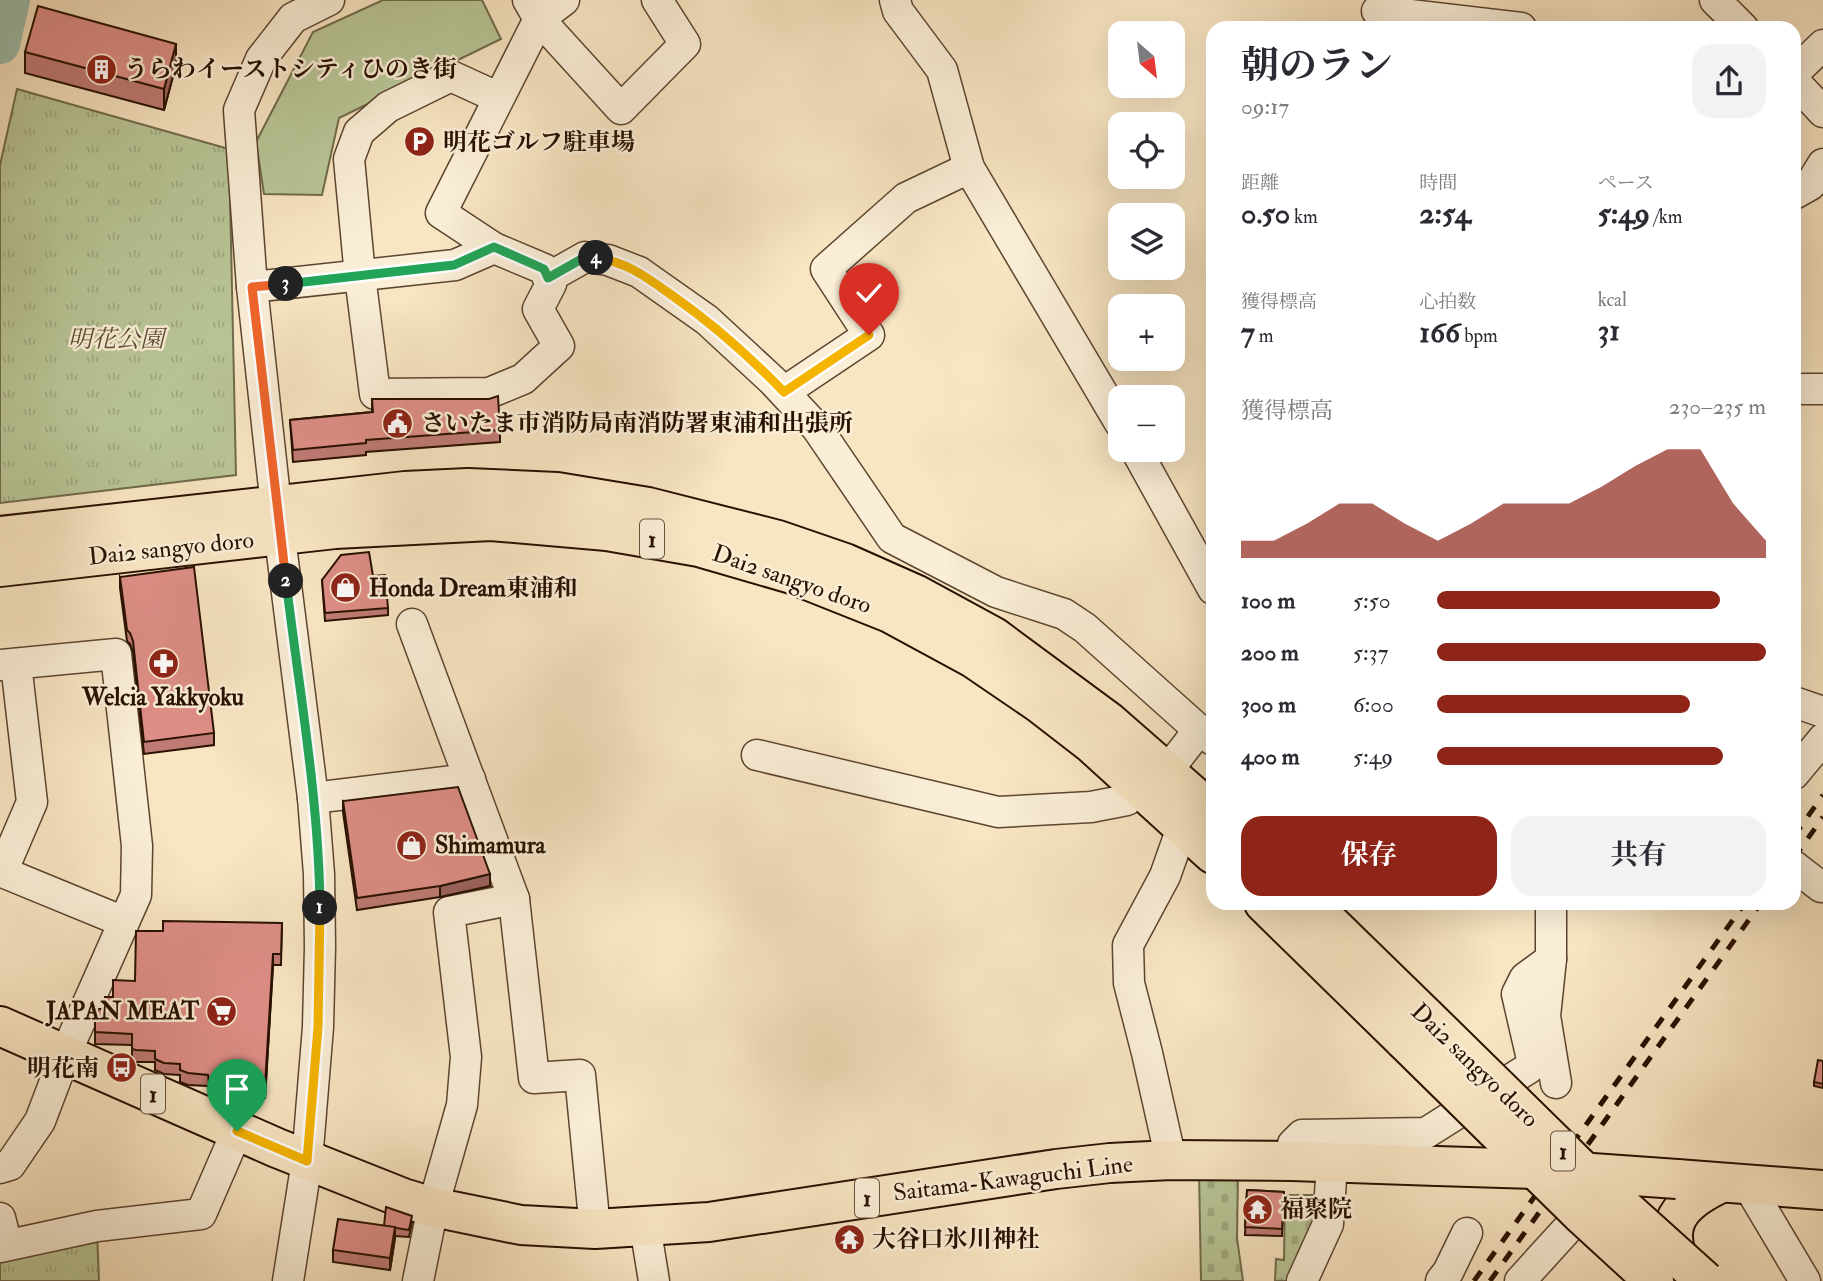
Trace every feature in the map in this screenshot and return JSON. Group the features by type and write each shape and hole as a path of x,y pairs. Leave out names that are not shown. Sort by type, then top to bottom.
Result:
{"main road":[{"name":"Dai2 sangyo doro","path":"0,536 278,521 335,529 491,521 607,531 699,547 792,574 890,613 973,658 1050,711 1092,744 1153,778 1198,819 1206,838"},
{"name":"Dai2 sangyo doro","path":"0,567 278,521"},
{"name":"Dai2 sangyo doro","path":"1272,910 1585,1173 1679,1273"},
{"name":"Dai2 sangyo doro","path":"1315,910 1536,1169 1581,1214 1679,1273"},
{"name":"Saitama-Kawaguchi Line","path":"0,1026 307,1161 403,1198 521,1225 595,1229 709,1222 1110,1163 1171,1160 1292,1161 1536,1169"},
{"name":"1","path":"1536,1169 1823,1190"},
{"path":"1679,1273 1672,1236 1674,1224 1682,1210 1691,1200 1734,1184"}],"street":[{"path":"288,1281 307,1161 318,1027 320,874 252,287 239,110 261,58 293,18 329,0"},
{"path":"533,9 564,0"},
{"path":"533,9 621,109 685,44 657,0"},
{"path":"895,0 898,11 942,71 969,168 1108,403"},
{"path":"1715,0 1735,21"},
{"path":"499,98 451,76 388,107 359,132 349,159 375,394 489,393 523,379 559,346 538,309 551,284 544,269 494,247 441,213 499,98 533,9"},
{"path":"1377,13 1445,21"},
{"path":"1801,67 1823,46"},
{"path":"1801,88 1823,112"},
{"path":"1801,190 1810,185 1823,164"},
{"path":"784,392 869,335 826,269 906,198 969,168"},
{"path":"252,287 454,265 494,247"},
{"path":"548,278 585,257 608,260 639,272 707,320 784,392 817,428 892,538 996,592 1063,614 1084,628 1206,735 1127,800 1091,807 998,812 757,755"},
{"path":"1801,389 1823,388"},
{"path":"1143,462 1206,576"},
{"path":"412,624 514,899 534,1078 580,1075 595,1229"},
{"path":"0,1168 10,1166 40,1121 65,1055 136,895 137,846 116,654 8,664 32,802 1,872 124,922"},
{"path":"1801,704 1823,712"},
{"path":"1801,766 1823,739"},
{"path":"313,798 470,779"},
{"path":"1171,1160 1129,983 1128,945 1138,922 1198,819"},
{"path":"1801,871 1821,887 1823,885"},
{"path":"418,1281 433,1207 462,1105 466,1057 449,912 514,899"},
{"path":"1551,910 1551,959 1545,1016 1556,1083"},
{"path":"1292,1161 1293,1144 1302,1135 1426,1133 1529,1068 1532,1059 1517,994 1525,978 1551,959"},
{"path":"2,1236 201,1214 237,1131"},
{"path":"1302,1281 1328,1224 1332,1164"},
{"path":"1734,1184 1805,1281"},
{"path":"1525,1275 1581,1214"},
{"path":"645,1226 654,1281"},
{"path":"1441,1281 1467,1233"}],"green space":[{"path":"383,0 482,0 501,39 339,118 322,195 264,194 256,142 313,32"},
{"name":"明花公園","path":"17,89 229,149 236,475 0,503 0,165"},
{"path":"1199,1171 1238,1175 1237,1238 1243,1281 1201,1281"},
{"path":"1285,1195 1315,1195 1311,1240 1289,1281 1275,1281 1276,1259 1284,1260"},
{"path":"97,1231 99,1281 0,1281 0,1257"}],"building":[{"path":"38,6 176,44 164,89 25,52"},
{"path":"498,396 500,430 366,440 366,443 293,450 290,420 373,412 372,399 489,399"},
{"path":"369,552 373,576 385,575 388,608 325,613 322,580 341,555"},
{"path":"194,567 214,733 144,742 133,641 127,630 120,577"},
{"path":"458,787 490,874 440,886 357,898 343,801"},
{"path":"163,921 282,923 281,954 273,954 265,1086 216,1086 209,1083 208,1075 188,1073 180,1070 180,1064 164,1063 155,1059 155,1051 132,1049 132,1034 95,1032 95,1019 99,1009 105,1009 105,997 113,997 113,980 135,981 136,931 163,931"},
{"path":"1818,1060 1823,1061 1823,1084 1814,1082"},
{"path":"1247,1190 1284,1192 1282,1229 1245,1227"},
{"path":"386,1207 412,1216 409,1230 384,1226"},
{"path":"338,1219 395,1227 390,1258 333,1250"}],"waterway":[{"path":"0,44 10,0"}],"railway":[{"path":"1801,826 1823,795"},
{"path":"1801,848 1823,817"},
{"path":"1474,1281 1740,910"},
{"path":"1490,1281 1756,910"}],"place":[{"name":"うらわイーストシティひのき街","path":"101,69"},
{"name":"明花ゴルフ駐車場","path":"420,142"},
{"name":"さいたま市消防局南消防署東浦和出張所","path":"398,423"},
{"name":"Honda Dream東浦和","path":"346,588"},
{"name":"Welcia Yakkyoku","path":"163,663"},
{"name":"Shimamura","path":"412,845"},
{"name":"JAPAN MEAT","path":"222,1011"},
{"name":"明花南","path":"122,1068"},
{"name":"福聚院","path":"1257,1209"},
{"name":"大谷口氷川神社","path":"849,1239"}],"route":[{"path":"237,1131 307,1161 318,1027 320,947 320,874 313,798 276,506 252,287 454,265 494,247 544,269 548,278 585,257 608,260 639,272 707,320 784,392 869,335"}]}
